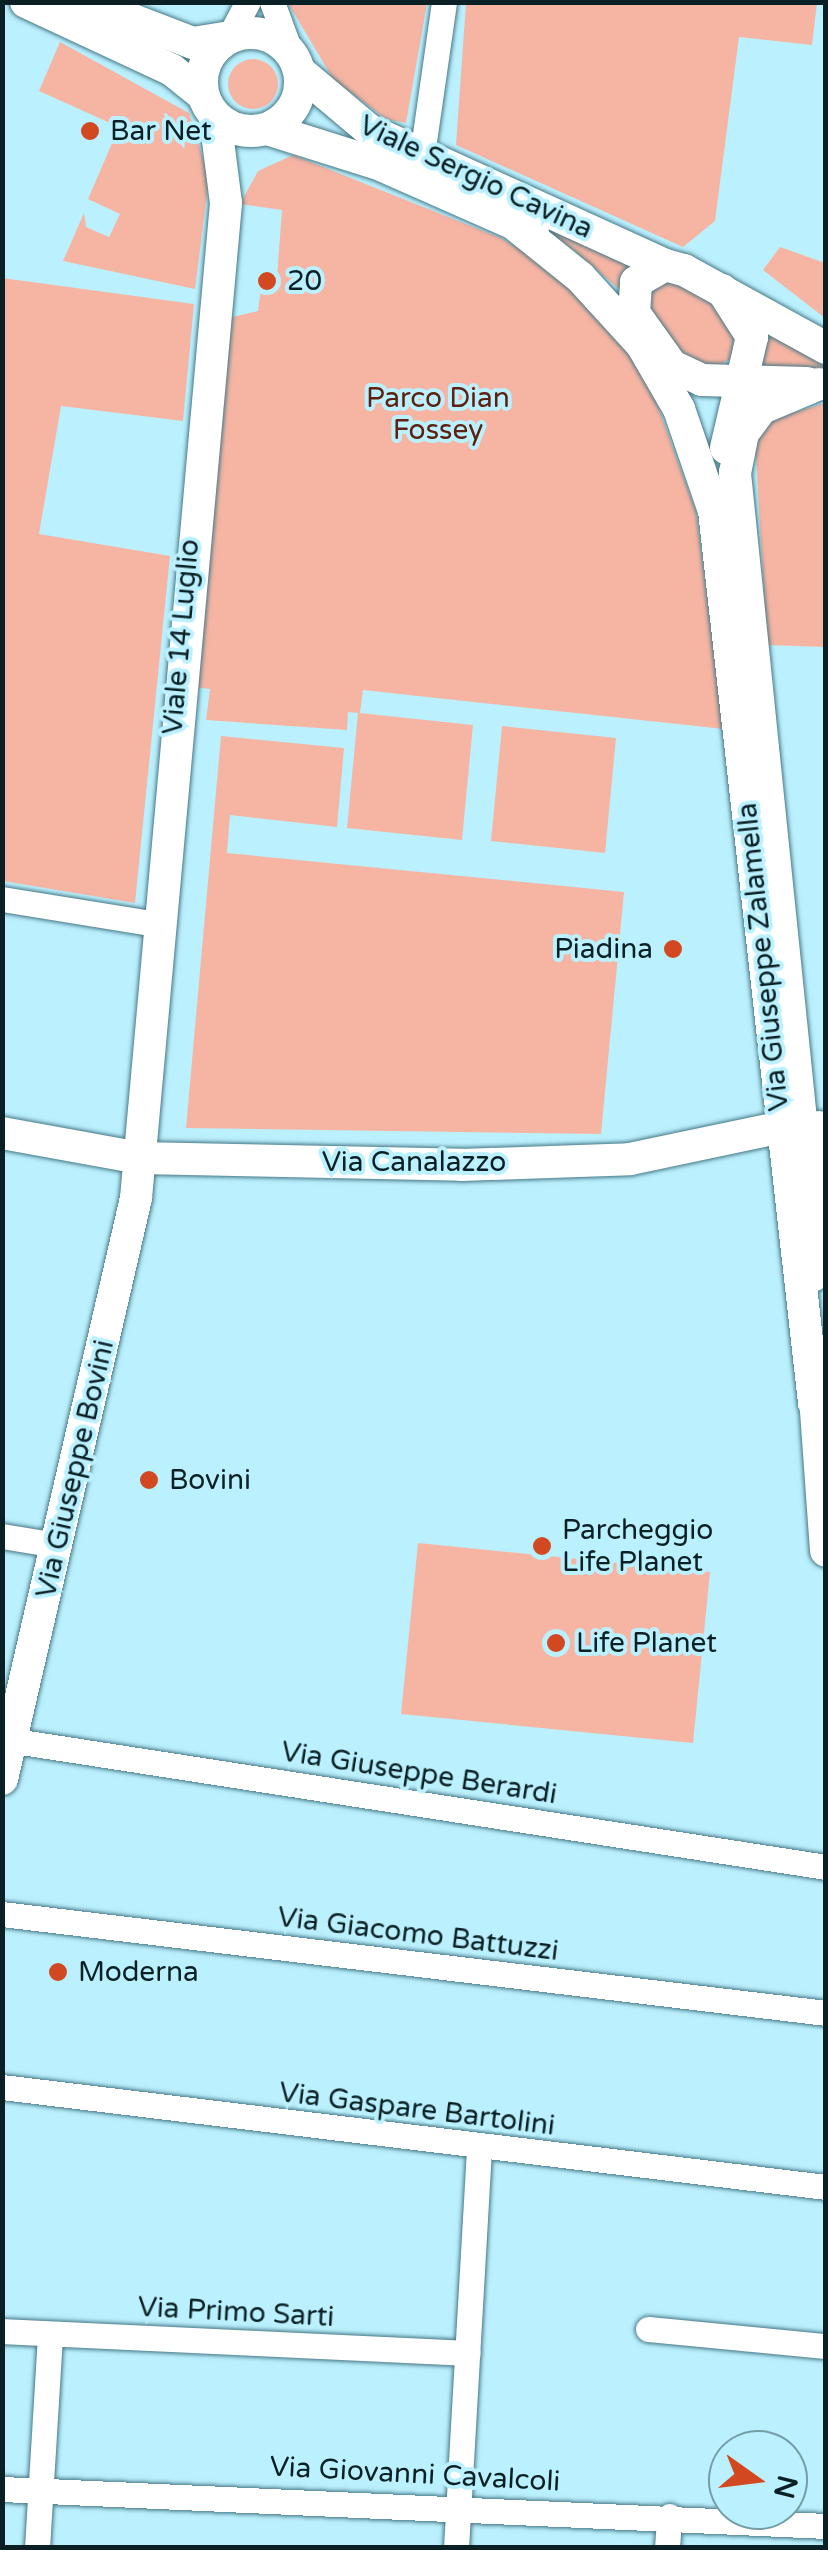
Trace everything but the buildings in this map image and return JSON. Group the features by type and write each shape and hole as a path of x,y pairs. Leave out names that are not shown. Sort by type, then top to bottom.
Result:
{"street":[{"path":"26,2 172,70 239,131 267,129 290,112 295,61 272,2"},
{"path":"86,2 194,43 262,33 295,61"},
{"path":"209,106 205,62 229,37 248,2"},
{"path":"422,155 444,2"},
{"name":"Viale Sergio Cavina","path":"295,61 369,130 665,266 719,286 826,348"},
{"name":"Viale 14 Luglio","path":"140,1158 156,924 226,203 209,106"},
{"name":"Viale Sergio Cavina","path":"267,129 366,160 544,236 634,313 672,366"},
{"name":"Viale Sergio Cavina","path":"514,224 580,277 642,346"},
{"path":"634,313 636,282 665,266"},
{"path":"719,286 752,337 743,380"},
{"name":"Via Giuseppe Zalamella","path":"642,346 679,409 714,511"},
{"path":"672,366 702,380 822,384"},
{"name":"Via Giuseppe Zalamella","path":"672,366 701,440 714,511 762,940 813,1146 814,1403"},
{"name":"Via Giuseppe Zalamella","path":"743,380 724,497 756,693"},
{"name":"Via Giuseppe Zalamella","path":"822,384 762,408 744,433 735,473 756,693 807,1123 814,1403 821,1438 826,1550"},
{"path":"2,899 156,924"},
{"name":"Via Canalazzo","path":"2,1133 140,1158 630,1159 807,1123"},
{"name":"Via Giuseppe Bovini","path":"2,1779 7,1740 57,1545 140,1158"},
{"path":"2,1536 57,1545"},
{"name":"Via Giuseppe Berardi","path":"7,1740 826,1868"},
{"name":"Via Giacomo Battuzzi","path":"2,1914 826,2013"},
{"name":"Via Gaspare Bartolini","path":"2,2087 826,2188"},
{"path":"456,2548 478,2148"},
{"path":"648,2329 826,2346"},
{"name":"Via Primo Sarti","path":"2,2331 467,2354"},
{"path":"37,2548 50,2334"},
{"name":"Via Giovanni Cavalcoli","path":"2,2490 41,2488 458,2504 826,2526"},
{"path":"667,2548 669,2516"}],"green space":[{"path":"466,2 817,3 812,45 739,37 715,221 683,247 456,145"},
{"path":"288,3 427,3 406,123 386,119 333,79"},
{"path":"60,42 189,113 209,178 195,289 63,261 84,213 86,227 109,237 120,214 88,199 119,127 39,91"},
{"path":"253,59 271,66 278,84 271,102 253,109 235,102 228,84 235,66"},
{"name":"Parco Dian Fossey","path":"293,155 501,238 551,268 644,368 696,511 724,729 363,690 360,713 473,725 462,840 347,828 358,713 348,712 347,730 206,720 210,689 195,687 228,318 258,311 261,289 276,290 282,210 240,204 258,171"},
{"path":"478,191 639,263 619,289 571,248"},
{"path":"780,247 825,263 825,318 763,270"},
{"path":"670,276 702,289 734,328 732,358 715,368 694,366 642,316 650,283"},
{"path":"2,278 194,304 183,421 61,406 39,534 170,556 135,903 3,881"},
{"path":"757,324 825,364 825,373 757,370"},
{"path":"825,403 825,647 767,645 755,440 770,420"},
{"path":"502,726 616,738 605,853 491,841"},
{"path":"221,736 344,748 337,827 230,815 227,853 624,892 601,1134 186,1128"},
{"name":"Life Planet","path":"418,1543 710,1572 693,1743 401,1714"}],"place":[{"name":"Bar Net","path":"90,131"},
{"name":"20","path":"267,281"},
{"name":"Piadina","path":"673,949"},
{"name":"Bovini","path":"149,1480"},
{"name":"Parcheggio Life Planet","path":"542,1546"},
{"name":"Life Planet","path":"556,1643"},
{"name":"Moderna","path":"58,1972"}]}
